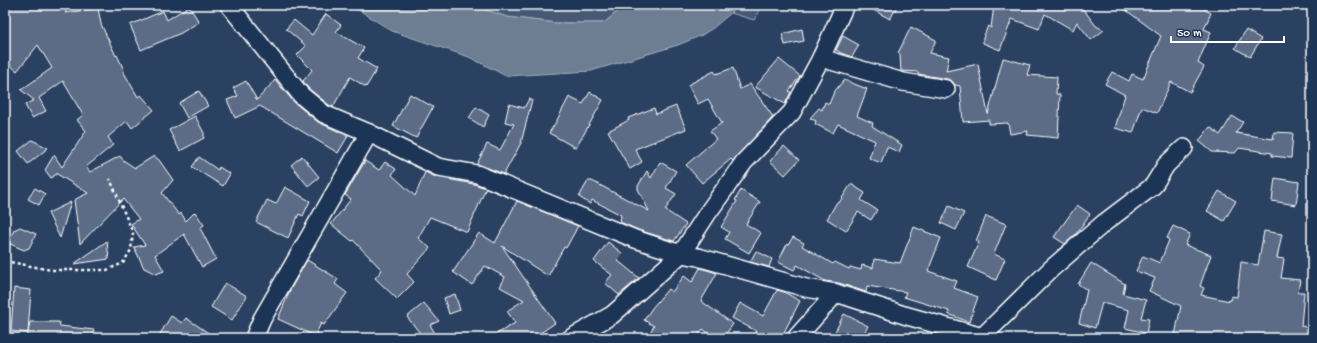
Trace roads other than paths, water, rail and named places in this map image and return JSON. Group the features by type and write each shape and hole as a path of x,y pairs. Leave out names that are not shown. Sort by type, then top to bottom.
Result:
{"street":[{"path":"229,5 301,95 324,114 370,133 438,167 477,174 635,239 680,254 698,257 806,288 836,293 904,315 984,337 1052,270 1104,223 1153,186 1166,165 1184,148"},
{"path":"571,338 612,315 680,254 744,162 792,112 822,58 845,5"},
{"path":"822,58 903,82 946,89"},
{"path":"254,338 262,319 370,133"},
{"path":"796,338 836,293"}]}
